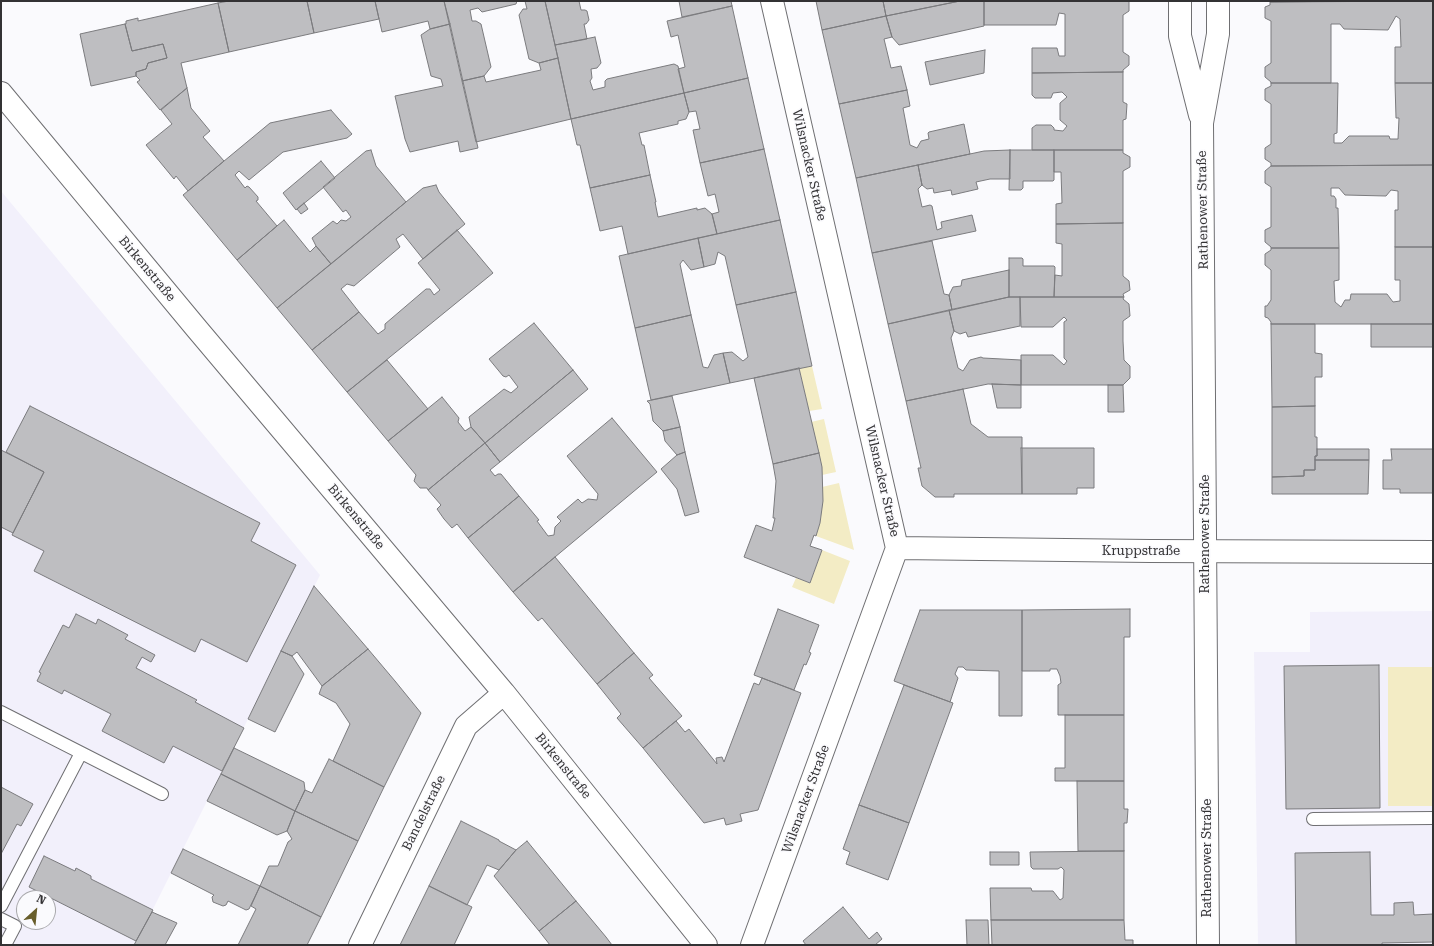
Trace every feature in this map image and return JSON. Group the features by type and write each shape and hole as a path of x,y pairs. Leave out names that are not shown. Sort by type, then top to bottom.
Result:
{"street":[{"name":"Wilsnacker Straße","path":"752,945 897,548 772,1"},
{"name":"Rathenower Straße","path":"1180,1 1180,36 1202,124"},
{"name":"Rathenower Straße","path":"1208,945 1202,124 1218,34 1218,1"},
{"name":"Birkenstraße","path":"1,93 197,329 504,693 706,945"},
{"name":"Kruppstraße","path":"897,548 1433,552"},
{"name":"Bandelstraße","path":"360,945 466,726 504,693"}],"lane":[{"path":"1,712 162,794"},
{"path":"1,906 81,753"},
{"path":"1313,819 1433,818"},
{"path":"1,919 15,926 5,945"}],"shaded area":[{"path":"1,191 320,575 135,945 1,945"},
{"path":"812,366 822,409 809,411 799,368"},
{"path":"824,419 836,472 822,475 811,422"},
{"path":"839,483 854,550 816,536 820,523 822,487"},
{"path":"822,550 850,561 834,604 792,587 796,578 810,583"},
{"path":"1433,611 1433,945 1258,945 1254,652 1310,652 1310,612"},
{"path":"1388,667 1433,667 1433,806 1388,806"}],"building":[{"path":"229,1 307,1 314,33 229,52 218,3"},
{"path":"307,1 375,1 379,19 314,33"},
{"path":"375,1 444,1 450,24 430,29 428,21 382,32"},
{"path":"444,1 517,1 516,4 482,12 478,8 470,10 472,21 476,21 481,24 491,67 484,76 462,81"},
{"path":"525,1 545,1 558,58 539,63 529,59 519,15 523,9 527,9"},
{"path":"545,1 579,1 581,10 587,11 589,20 586,24 584,24 587,39 555,45"},
{"path":"679,1 731,1 732,6 682,17"},
{"path":"816,1 883,1 886,16 822,30"},
{"path":"883,1 960,1 886,16"},
{"path":"960,1 984,1 984,26 899,45 892,37 886,16"},
{"path":"984,1 1129,1 1129,11 1123,15 1123,52 1129,56 1129,65 1123,70 1123,72 1032,73 1032,48 1057,48 1059,56 1065,56 1065,14 1059,13 1056,25 984,25"},
{"path":"1270,1 1355,1 1270,2"},
{"path":"1433,1 1433,83 1395,83 1395,47 1401,47 1400,19 1396,16 1388,30 1344,29 1340,24 1331,24 1331,83 1271,83 1265,77 1265,67 1271,63 1271,21 1265,18 1265,7 1270,5 1270,2"},
{"path":"218,3 229,52 181,63 187,88 160,110 137,82 140,80 136,76 136,72 146,69 148,63 167,58 163,44 132,51 125,24 126,21 138,18 138,21"},
{"path":"732,6 748,78 684,93 678,69 685,67 678,35 671,37 667,21"},
{"path":"886,16 892,37 884,39 891,68 901,66 907,90 839,104 822,30"},
{"path":"125,24 132,51 163,44 167,58 148,63 146,69 136,72 136,76 91,86 80,34"},
{"path":"450,24 478,148 460,152 458,141 410,152 405,139 395,96 443,86 441,79 431,76 421,35 430,29"},
{"path":"595,37 601,63 597,68 591,69 592,78 590,81 593,90 605,87 605,81 607,79 674,64 678,66 684,93 571,119 555,45"},
{"path":"985,50 984,73 930,85 925,62"},
{"path":"558,58 571,119 476,142 462,81 484,76 486,82 541,70 539,63"},
{"path":"1123,72 1123,102 1127,104 1126,119 1123,120 1123,150 1032,150 1032,128 1036,125 1051,125 1054,130 1063,131 1067,126 1060,120 1060,103 1067,97 1062,92 1053,93 1051,98 1035,98 1032,95 1032,73"},
{"path":"748,78 764,149 700,163 693,130 700,129 696,111 689,112 684,93"},
{"path":"1271,83 1338,83 1337,133 1334,134 1334,143 1342,143 1349,136 1389,136 1390,139 1398,139 1399,118 1396,118 1395,83 1433,83 1433,165 1271,166 1271,163 1265,159 1265,148 1271,144 1271,104 1265,100 1265,89 1271,86"},
{"path":"187,88 191,108 210,131 203,137 224,161 188,191 176,176 174,179 146,145 172,124 161,110"},
{"path":"907,90 910,106 903,108 910,145 917,148 921,141 929,139 929,132 964,124 970,154 856,178 839,104"},
{"path":"684,93 689,112 686,119 678,121 678,124 639,133 642,145 644,145 650,175 590,188 580,145 577,145 571,119"},
{"path":"331,110 352,134 347,138 283,152 249,180 239,171 235,175 245,188 247,186 249,187 258,197 258,200 256,201 277,226 237,260 183,195 270,123"},
{"path":"764,149 780,220 717,234 712,214 719,212 715,194 708,196 700,163"},
{"path":"371,150 376,166 406,202 331,264 316,246 312,238 333,221 337,224 341,220 346,221 351,217 346,210 343,212 323,187 366,151"},
{"path":"1010,150 1054,150 1054,180 1023,181 1023,188 1021,190 1009,190"},
{"path":"1010,150 1010,179 990,179 976,182 978,189 952,195 951,190 934,193 933,188 927,189 922,185 918,165 984,151"},
{"path":"1054,150 1123,150 1123,153 1130,157 1130,167 1123,171 1123,223 1056,224 1056,204 1062,203 1061,172 1054,172"},
{"path":"321,161 335,178 296,210 283,193"},
{"path":"918,165 922,185 918,189 922,207 932,206 937,230 942,228 941,222 972,215 976,231 872,253 856,178"},
{"path":"1433,165 1433,247 1395,247 1395,210 1398,210 1398,191 1391,190 1386,196 1345,195 1339,188 1331,188 1331,196 1334,196 1336,199 1336,208 1338,208 1339,248 1271,248 1265,242 1265,230 1271,227 1271,187 1265,183 1265,171 1271,166"},
{"path":"650,175 658,217 697,208 697,210 705,208 712,214 717,234 628,254 622,226 600,231 590,188"},
{"path":"436,185 439,192 465,224 423,259 403,234 396,239 400,247 354,286 347,284 341,289 359,312 312,350 277,308 423,188"},
{"path":"304,203 308,209 301,214 297,209"},
{"path":"284,220 310,252 316,246 331,264 277,308 237,260"},
{"path":"780,220 796,292 736,305 725,256 718,252 715,264 704,267 698,238"},
{"path":"1123,223 1123,276 1129,281 1130,290 1123,294 1124,297 1054,297 1055,275 1062,276 1062,244 1056,243 1056,224"},
{"path":"457,230 493,273 347,392 312,350 359,312 378,334 385,329 385,324 426,289 430,289 434,295 440,290 418,263"},
{"path":"698,238 704,267 691,270 683,260 680,264 691,315 635,328 619,256"},
{"path":"932,241 944,294 949,295 952,310 888,324 872,253"},
{"path":"1395,247 1433,247 1433,324 1271,324 1268,318 1265,317 1265,306 1267,306 1271,300 1271,270 1265,265 1265,254 1271,250 1271,248 1339,248 1339,280 1334,281 1335,302 1341,307 1345,300 1350,300 1351,294 1387,294 1393,302 1400,301 1400,280 1395,280"},
{"path":"1009,258 1022,258 1023,266 1054,266 1054,297 1009,297"},
{"path":"1009,270 1009,297 952,310 949,295 953,287 961,286 962,280"},
{"path":"796,292 812,366 730,383 723,353 732,352 743,361 748,357 736,305"},
{"path":"1009,297 1020,297 1020,326 968,337 966,332 960,334 954,331 949,310"},
{"path":"1020,297 1124,297 1123,299 1129,304 1130,316 1123,321 1124,360 1130,366 1130,378 1123,385 1021,385 1021,355 1053,355 1064,365 1067,361 1064,358 1064,322 1067,320 1064,317 1053,327 1021,327"},
{"path":"949,310 954,331 951,338 958,368 963,371 970,360 981,357 1021,360 1021,385 988,384 906,401 888,324"},
{"path":"691,315 703,367 708,368 714,355 723,353 730,383 651,400 635,328"},
{"path":"534,323 573,370 485,443 471,427 469,417 504,389 511,393 518,387 509,375 506,377 503,376 489,359"},
{"path":"1271,324 1315,324 1315,353 1322,354 1322,377 1315,377 1315,406 1272,407"},
{"path":"1371,324 1433,324 1433,347 1371,347"},
{"path":"387,360 428,409 388,441 347,392"},
{"path":"799,368 819,453 773,464 754,378"},
{"path":"573,370 588,389 500,462 485,443"},
{"path":"992,384 1021,385 1021,408 997,408"},
{"path":"1108,385 1123,385 1124,412 1108,412"},
{"path":"963,389 971,424 988,437 1022,437 1022,494 954,494 954,497 935,497 922,486 918,468 921,468 906,401"},
{"path":"672,396 680,427 663,431 653,421 650,404 647,401"},
{"path":"442,397 459,418 458,422 465,431 471,427 485,443 428,490 427,488 420,488 414,481 416,475 388,441"},
{"path":"30,406 260,523 251,541 296,565 247,662 201,639 195,652 34,571 44,551 12,535 44,472 6,452"},
{"path":"1315,406 1315,437 1317,437 1317,456 1315,456 1315,470 1304,470 1304,476 1272,477 1272,407"},
{"path":"612,418 657,472 513,592 468,538 519,496 539,520 537,521 548,536 554,535 555,527 561,521 557,517 578,499 582,503 588,499 597,500 598,494 567,456"},
{"path":"680,427 685,452 677,455 665,441 663,431"},
{"path":"485,443 500,462 490,470 495,476 501,474 519,496 468,538 457,524 452,528 444,519 437,509 441,505 428,490"},
{"path":"1021,448 1094,448 1094,488 1077,488 1077,494 1022,494"},
{"path":"1317,449 1369,449 1369,460 1315,460 1315,456 1317,456"},
{"path":"1391,449 1433,449 1433,493 1400,493 1400,489 1383,489 1383,460 1392,460"},
{"path":"1,450 44,472 13,533 1,527"},
{"path":"685,452 699,512 685,516 677,489 661,469 677,455"},
{"path":"819,453 822,467 823,501 820,523 816,536 814,535 810,546 822,550 810,583 744,557 756,525 772,531 775,518 773,518 776,481 773,464"},
{"path":"1315,460 1369,460 1368,494 1272,494 1272,477 1304,476 1304,470 1315,470"},
{"path":"555,557 634,653 597,684 542,618 538,621 513,592"},
{"path":"314,586 368,649 322,686 297,652 292,656 281,651"},
{"path":"778,609 819,625 809,652 811,653 806,665 804,664 794,690 754,675"},
{"path":"1130,609 1130,637 1124,637 1124,715 1058,715 1058,685 1061,683 1057,669 1050,669 1050,671 1022,671 1022,610"},
{"path":"920,610 1022,610 1022,716 999,716 999,671 966,670 963,667 958,667 955,674 958,678 950,702 894,681"},
{"path":"76,614 96,624 98,619 128,635 125,639 155,655 151,662 142,657 136,668 197,700 195,702 244,728 222,771 173,746 164,763 102,731 111,714 64,690 62,694 37,681 41,673 39,672 63,625 69,628"},
{"path":"368,649 421,713 384,787 333,761 350,724 336,703 319,694 322,686"},
{"path":"281,651 292,656 304,674 275,732 248,719"},
{"path":"634,653 653,675 649,678 682,716 643,748 617,718 621,714 597,684"},
{"path":"1379,665 1380,808 1286,809 1284,666"},
{"path":"762,678 801,693 758,810 740,814 742,821 726,825 724,818 704,823 643,748 676,721 685,732 689,729 717,764 716,758 722,757 724,762 754,683 759,685"},
{"path":"904,685 953,703 909,823 859,805"},
{"path":"1065,715 1124,715 1124,781 1055,781 1055,768 1065,768"},
{"path":"234,748 304,782 305,790 295,811 221,774"},
{"path":"329,759 384,787 358,841 295,811 305,790 312,793"},
{"path":"221,774 295,811 287,831 277,835 207,801"},
{"path":"1077,781 1124,781 1124,809 1128,809 1127,823 1124,823 1124,851 1078,851"},
{"path":"1,787 33,804 21,826 17,824 1,854"},
{"path":"859,805 909,823 888,880 846,864 850,852 843,849"},
{"path":"295,811 358,841 321,917 260,886 269,866 278,866 288,842 292,839 287,831"},
{"path":"461,821 516,850 499,870 487,865 467,905 429,886"},
{"path":"527,841 576,901 539,931 494,876 516,850"},
{"path":"183,849 260,886 249,909 246,910 228,901 226,905 223,906 213,902 212,897 214,895 171,873"},
{"path":"1124,851 1124,920 991,920 990,888 1031,888 1032,891 1053,891 1060,900 1063,898 1064,870 1061,867 1058,869 1033,869 1031,867 1030,852"},
{"path":"990,852 1019,852 1019,865 990,865"},
{"path":"1370,852 1371,915 1394,915 1394,903 1413,902 1414,915 1433,914 1433,942 1382,943 1382,945 1296,945 1295,853"},
{"path":"44,856 75,871 76,868 91,876 91,879 153,910 136,941 56,901 56,890 35,890 29,887"},
{"path":"260,886 321,917 307,945 238,945 256,909 251,906"},
{"path":"429,886 472,907 454,945 400,945"},
{"path":"576,901 612,945 550,945 539,931"},
{"path":"843,907 869,939 877,932 882,939 875,945 806,945 803,941"},
{"path":"152,912 177,923 165,945 134,945"},
{"path":"966,920 988,920 989,945 967,945"},
{"path":"991,920 1124,920 1125,940 1133,940 1133,945 992,945"}]}
